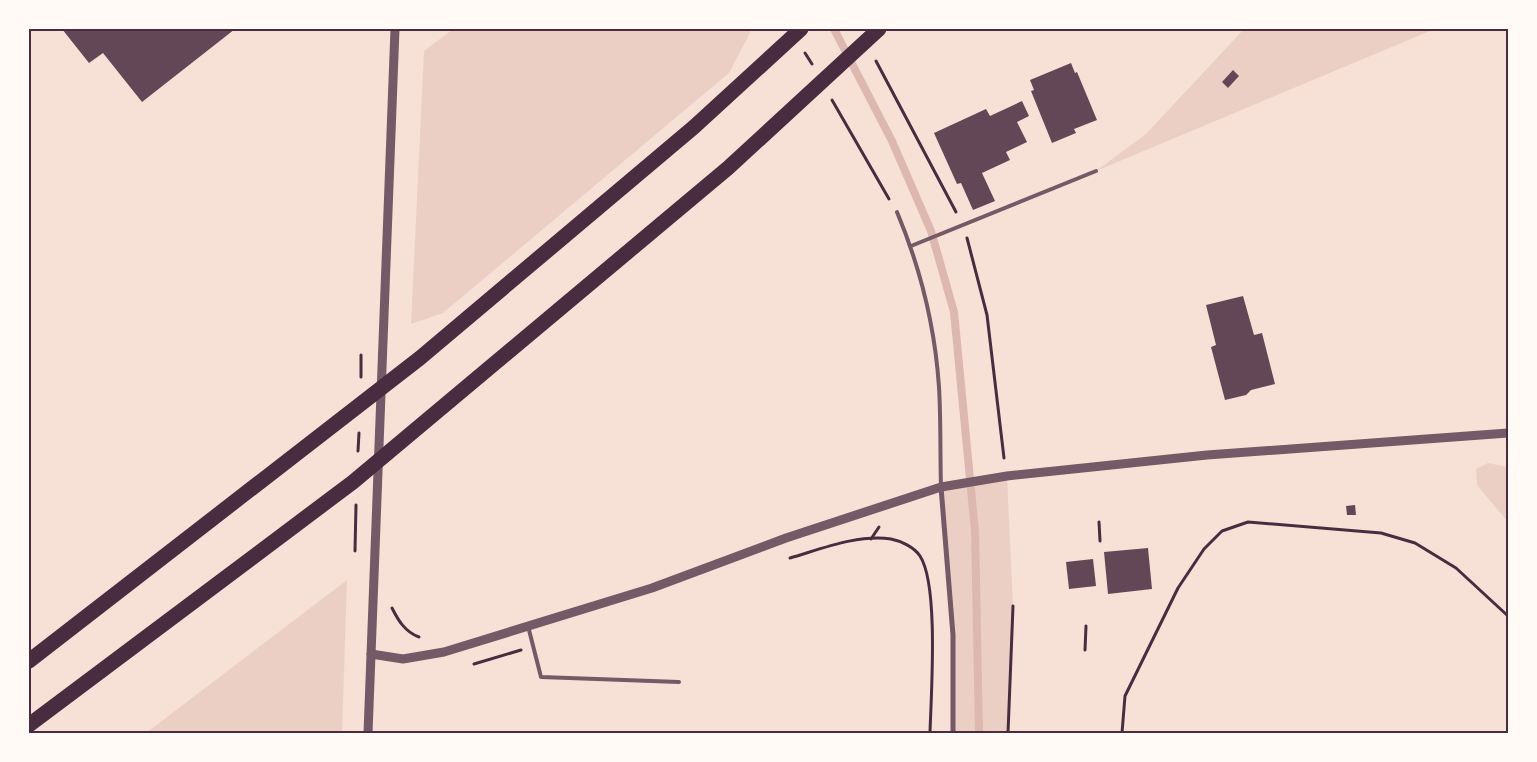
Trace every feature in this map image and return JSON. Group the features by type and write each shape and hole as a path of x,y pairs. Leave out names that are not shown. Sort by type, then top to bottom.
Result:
{"highway":[{"path":"29,661 420,358 724,99 801,29"},
{"path":"29,725 355,488 421,426 720,174 879,29"}],"street":[{"path":"368,733 395,29"},
{"path":"372,654 403,659 419,657 528,626 652,588 786,538 942,487 995,478 1207,455 1508,434"},
{"path":"942,487 953,635 953,733"}],"lane":[{"path":"911,246 1096,171"},
{"path":"897,212 911,246 931,325 939,386 942,487"},
{"path":"528,626 541,676 679,682"}],"path":[{"path":"801,45 815,70"},
{"path":"829,94 897,212"},
{"path":"360,385 361,355"},
{"path":"358,455 359,425"},
{"path":"355,488 355,555"},
{"path":"1099,522 1100,541"},
{"path":"1122,733 1125,696 1178,588 1204,549 1222,531 1248,522 1381,533 1415,544 1456,568 1508,616"},
{"path":"871,540 879,527"},
{"path":"781,560 843,543 891,539 908,545 920,555 927,574 932,647 930,733"},
{"path":"1008,733 1014,606"},
{"path":"1085,650 1086,626"},
{"path":"464,666 522,650"}],"shaded area":[{"path":"453,29 752,29 729,73 443,313 411,324 424,51"},
{"path":"1244,29 1430,29 1430,31 1096,171 1146,134"},
{"path":"1488,463 1508,467 1508,522 1477,485 1476,469"},
{"path":"1007,476 1013,606 1008,733 953,733 953,635 941,487"},
{"path":"347,580 342,733 146,733"}],"building":[{"path":"62,29 235,29 142,102 103,53 89,63"},
{"path":"1071,63 1075,73 1077,72 1097,120 1074,129 1076,133 1052,143 1031,91 1034,90 1030,80"},
{"path":"1233,70 1239,76 1228,88 1222,82"},
{"path":"1022,101 1029,116 1017,122 1027,142 1006,152 1010,160 982,173 995,201 973,210 961,183 957,184 934,133 986,109 990,116"},
{"path":"1243,296 1254,335 1262,333 1275,384 1251,390 1246,395 1225,400 1211,347 1216,345 1206,305"},
{"path":"1355,505 1356,515 1347,515 1346,506"},
{"path":"1148,548 1152,589 1108,594 1104,552"},
{"path":"1093,559 1096,586 1069,589 1066,562"}],"waterway":[{"path":"834,29 892,141 931,231 954,312 975,531 979,733"}]}
